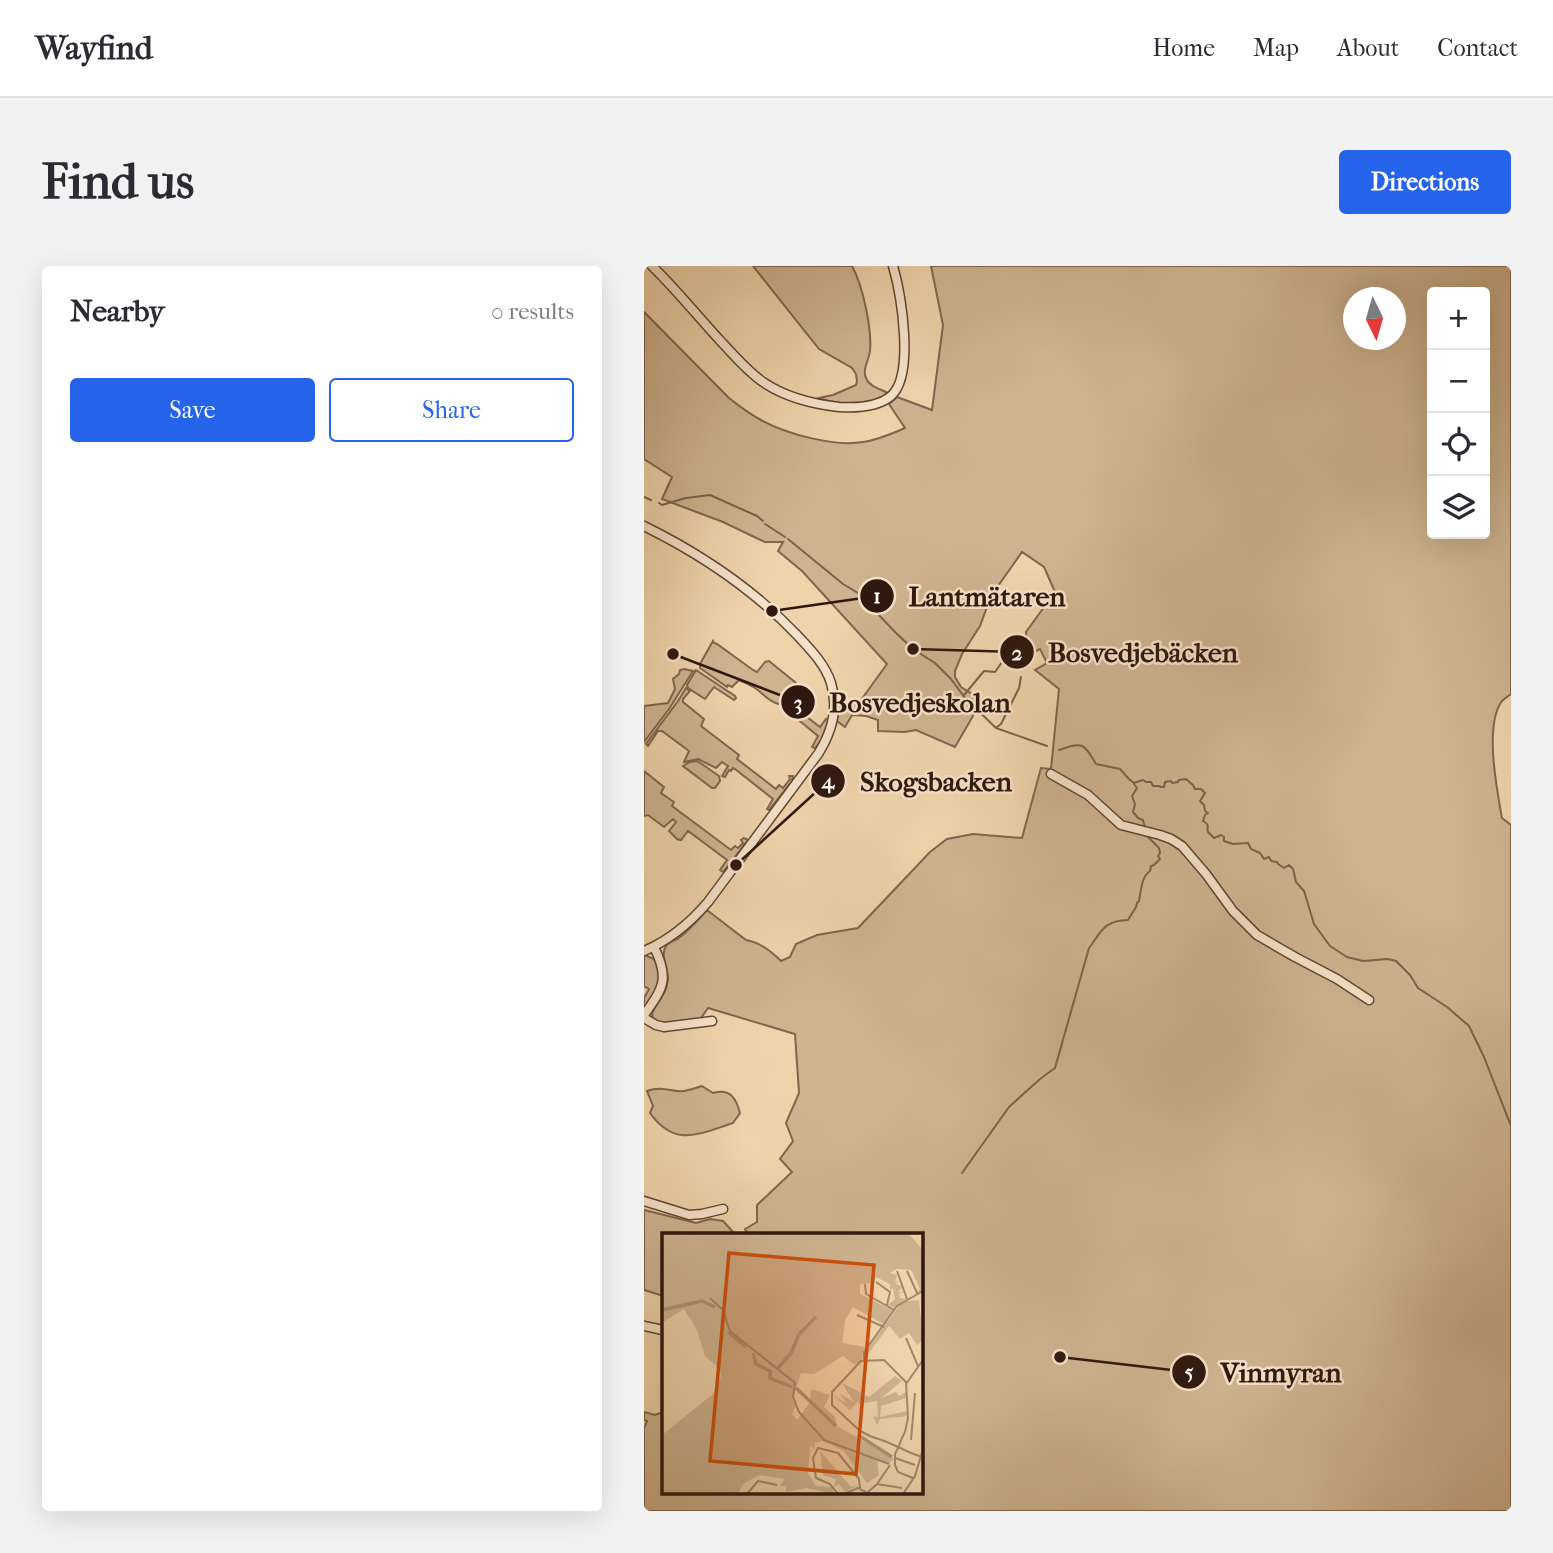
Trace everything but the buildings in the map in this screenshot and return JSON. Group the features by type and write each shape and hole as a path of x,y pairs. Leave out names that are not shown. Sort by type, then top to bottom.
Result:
{"street":[{"path":"652,266 761,380 803,400 852,407 884,400 892,395 901,379 905,355 904,340 893,266"},
{"path":"644,526 711,563 747,589 782,620 807,645 825,669 834,704 832,725 826,741 783,802 695,916 673,935 644,951"},
{"path":"1051,774 1088,795 1121,825 1160,835 1182,846 1233,911 1258,934 1369,1000"},
{"path":"654,947 663,969 663,982 659,994 644,1016 656,1025 664,1027 712,1021"},
{"path":"644,1201 689,1215 723,1209"},
{"path":"644,1326 662,1330"}],"shaded area":[{"path":"753,266 852,266 863,296 870,331 870,351 865,375 870,384 888,393 872,401 854,404 819,398 856,385 856,374 852,368 819,349"},
{"path":"931,266 1511,266 1511,694 1502,701 1497,712 1493,758 1502,818 1511,825 1511,1511 644,1511 644,1428 647,1421 644,1420 644,1412 655,1415 662,1412 662,1494 922,1494 922,1233 747,1233 745,1229 757,1222 757,1205 792,1172 780,1159 793,1141 786,1123 799,1093 795,1034 708,1008 699,1021 659,1024 653,1019 652,1013 667,984 664,954 666,946 683,935 707,910 746,940 765,948 781,961 790,957 796,944 817,935 858,928 930,852 947,839 973,834 1022,838 1041,768 1051,769 1059,689 1035,670 1047,663 1040,649 1028,655 1026,632 1055,592 1044,567 1022,552 991,596 980,626 962,654 955,671 955,677 961,687 974,695 973,716 955,747 916,730 878,731 878,720 866,716 852,715 845,727 837,721 839,706 861,700 887,664 802,571 778,551 783,542 765,542 723,522 662,499 672,477 644,459 644,312 729,398 761,420 784,430 838,443 869,441 905,428 889,404 897,397 932,410 943,325"},
{"path":"713,641 753,670 757,672 769,661 796,683 786,701 820,727 826,719 829,720 821,741 815,748 812,747 818,736 779,704 739,680 732,687 727,687 700,668"},
{"path":"684,669 693,671 644,742 644,706 668,703 675,689 673,679"},
{"path":"696,670 736,698 734,700 714,687 705,699 688,688 687,685"},
{"path":"686,688 690,691 683,702 704,719 701,726 739,755 737,759 776,789 779,785 783,788 790,779 789,776 793,776 769,810 767,809 773,799 733,768 725,777 722,776 728,766 722,762 716,768 698,759 684,762 689,751 662,731 658,731 648,746 646,744"},
{"path":"697,761 719,776 720,781 715,788 683,766"},
{"path":"644,771 664,787 661,793 674,802 672,806 731,850 735,846 738,848 744,838 748,840 723,872 720,870 727,860 688,831 681,840 669,831 676,822 673,819 664,827 648,815 644,816"},
{"path":"644,955 654,959 659,979 644,1009 644,998 649,989 644,986"},
{"path":"702,1086 713,1093 728,1093 734,1099 740,1113 733,1123 698,1134 678,1134 659,1124 650,1113 653,1106 647,1091 684,1091"},
{"path":"644,1210 696,1223 710,1219 723,1221 734,1233 662,1233 662,1296 644,1290"}],"waterway":[{"path":"659,503 662,505 710,495 763,521"},
{"path":"644,497 651,500"},
{"path":"765,524 785,537"},
{"path":"788,539 858,593 913,649 935,663 996,728 1047,746"},
{"path":"964,695 984,671 995,672 1019,638"},
{"path":"997,727 1019,688 1021,677"},
{"path":"1059,750 1081,746 1088,751 1096,764 1120,769 1134,783 1143,780 1151,782 1153,786 1164,787 1165,782 1186,779 1195,789 1201,789 1205,793 1200,801 1208,813 1203,821 1208,825 1208,832 1214,838 1221,835 1224,841 1233,844 1248,843 1251,849 1260,853 1264,859 1269,857 1284,868 1289,865 1293,869 1296,882 1304,891 1314,924 1330,946 1347,957 1363,961 1396,961 1418,988 1469,1026 1511,1126"},
{"path":"1134,784 1137,788 1132,796 1135,804 1133,812 1143,820 1145,828"},
{"path":"962,1173 1009,1107 1055,1068 1089,948 1108,925 1128,920 1139,901 1145,877 1151,866 1160,859 1159,848 1146,835"}],"place":[{"name":"Lantmätaren","path":"772,611"},
{"name":"Bosvedjebäcken","path":"913,649"},
{"name":"Bosvedjeskolan","path":"673,654"},
{"name":"Skogsbacken","path":"736,865"},
{"name":"Vinmyran","path":"1060,1357"}]}
